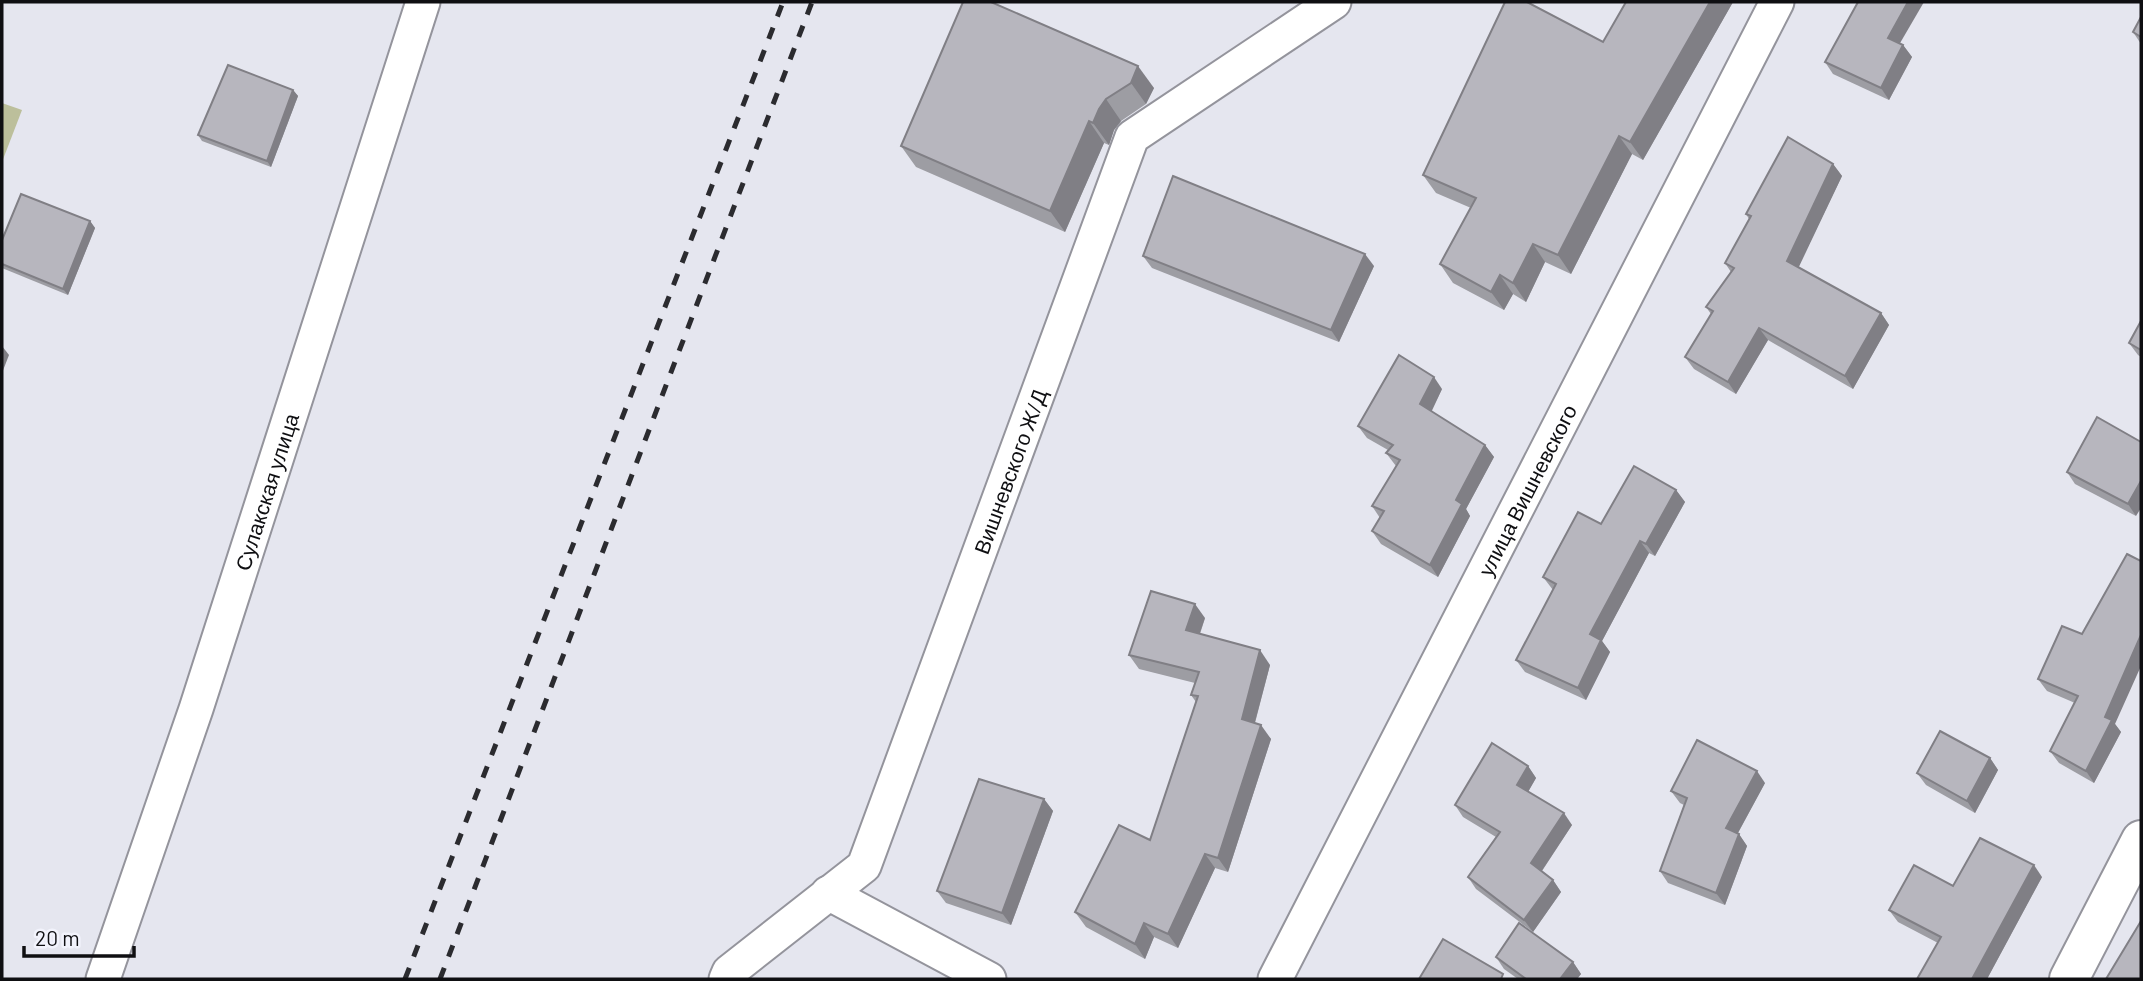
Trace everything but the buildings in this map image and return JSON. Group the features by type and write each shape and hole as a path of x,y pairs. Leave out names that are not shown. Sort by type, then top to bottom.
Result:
{"street":[{"name":"Сулакская улица","path":"103,979 196,709 423,2"},
{"name":"Вишневского Ж/Д","path":"726,979 729,972 864,866 1132,136 1334,2"},
{"name":"улица Вишневского","path":"1275,979 1776,2"},
{"path":"2069,979 2141,840"},
{"path":"828,893 989,979"}],"green space":[{"path":"2,103 22,110 2,162"}],"railway":[{"path":"405,979 783,2"},
{"path":"440,979 812,2"}]}
